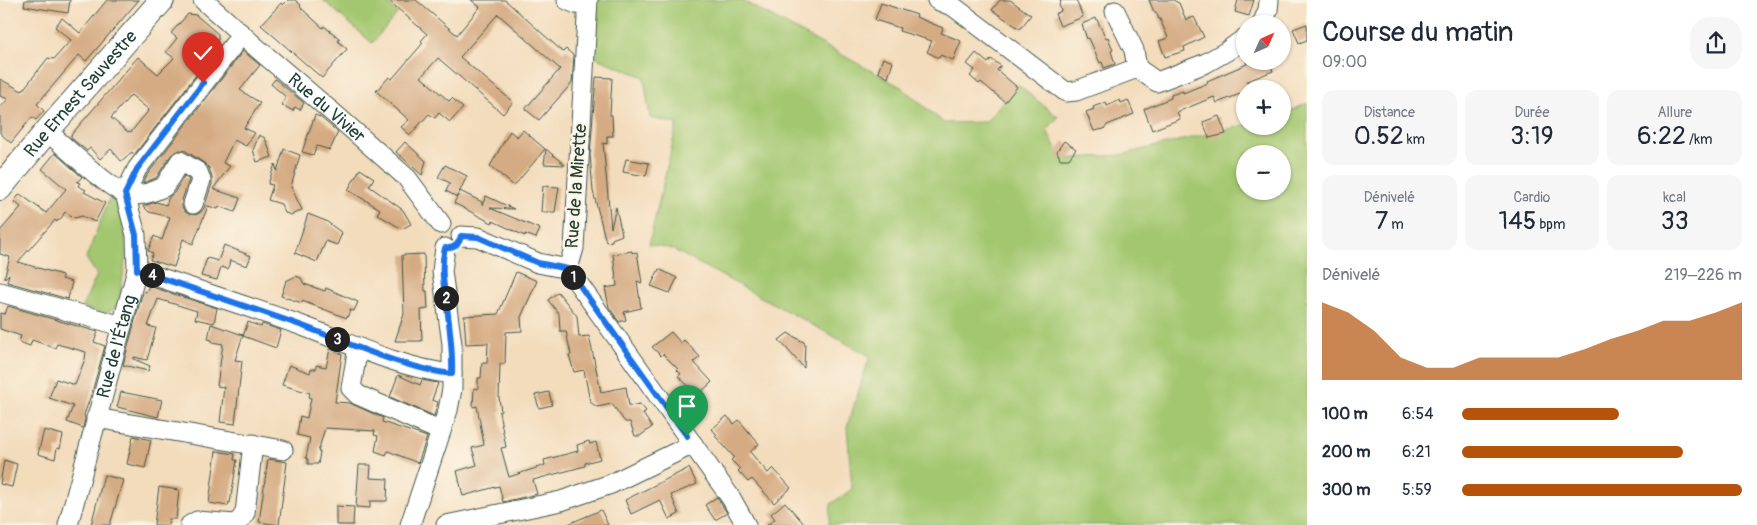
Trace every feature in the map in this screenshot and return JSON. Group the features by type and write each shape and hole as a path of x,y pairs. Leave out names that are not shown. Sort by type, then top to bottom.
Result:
{"main road":[{"name":"Rue Ernest Sauvestre","path":"0,188 47,131 162,0"}],"street":[{"name":"Rue du Vivier","path":"203,0 407,178 441,224"},
{"path":"567,0 587,3"},
{"path":"937,0 954,7 1066,92 1076,91 1136,68"},
{"path":"1266,15 1269,0"},
{"name":"Rue de la Mirette","path":"587,3 574,248 568,269 731,498 746,525"},
{"path":"1115,11 1134,50 1136,68 1157,82 1206,63 1236,44"},
{"path":"125,194 137,169 242,34"},
{"path":"47,131 107,182 125,194 144,195 164,187 180,161"},
{"path":"161,140 180,161 198,172 201,180 193,204"},
{"name":"Rue de l'Étang","path":"68,525 137,270 136,235 125,194"},
{"path":"449,222 457,225 461,236 457,244 445,248 438,243 436,231 441,224 449,222"},
{"path":"461,236 478,237 538,263 568,269"},
{"path":"410,525 450,399 452,344 442,271 445,248"},
{"path":"137,270 412,365 452,374"},
{"path":"0,292 122,326"},
{"path":"358,347 351,388 358,395 441,432"},
{"path":"96,418 284,450"},
{"path":"190,525 198,521 235,524 240,520 245,513 253,444"},
{"path":"446,525 561,501 611,484 693,444"}],"green space":[{"path":"323,0 383,0 398,13 372,43"},
{"path":"596,0 741,0 901,87 944,123 986,122 1017,84 1058,117 1047,130 1061,159 1120,155 1236,127 1236,135 1291,135 1291,111 1307,103 1307,525 829,525 831,504 852,489 847,427 870,356 672,249 649,244 677,124 650,118 644,77 584,53"},
{"path":"110,197 118,208 125,234 126,248 118,302 115,308 104,314 82,307 97,275 86,258"}],"building":[{"path":"25,0 70,0 68,13 24,6"},
{"path":"107,0 139,0 86,61 79,55 37,104 44,111 36,120 32,117 11,143 0,133 0,108 8,99 0,96 0,79 22,91 48,58 54,59 71,40 55,27 62,18 80,33"},
{"path":"288,0 295,0 323,28 324,26 340,39 338,41 347,49 322,78 261,25 281,3 283,5"},
{"path":"388,0 416,0 457,35 480,7 471,0 505,0 563,52 566,49 574,56 572,83 539,120 525,109 560,69 498,14 460,57 513,102 503,114 438,58 421,77 449,101 452,98 463,108 450,122 439,113 435,118 429,114 410,135 401,127 409,120 376,91 389,77 392,79 423,43 421,41 427,34"},
{"path":"1000,0 1010,0 1031,15 1020,29 992,10"},
{"path":"1060,0 1076,0 1083,17 1060,26 1055,14 1061,11"},
{"path":"1149,0 1173,0 1179,3 1186,20 1194,17 1204,37 1184,47 1185,51 1165,57 1159,41 1168,38"},
{"path":"1238,0 1254,0 1249,15 1235,12"},
{"path":"881,3 917,15 916,17 943,28 941,33 961,41 953,60 940,55 939,58 927,52 932,41 899,31 900,28 875,20"},
{"path":"188,14 196,15 218,34 218,40 209,50 213,53 134,155 132,152 121,161 111,149 100,159 90,148 87,151 71,138 71,135 138,57 158,74 174,58 166,52 177,38 171,33","holes":["131,95 149,110 131,132 128,132 111,118"]},
{"path":"1096,18 1106,38 1108,37 1113,50 1111,51 1115,64 1104,68 1089,38 1087,39 1082,24"},
{"path":"1307,24 1307,40 1299,43 1293,29"},
{"path":"243,51 260,65 240,90 260,103 244,128 255,133 246,146 234,140 223,163 230,166 213,189 240,198 235,212 219,206 218,209 208,206 193,244 183,239 174,267 150,260 153,253 148,251 154,236 162,240 170,217 149,212 143,206 156,202 166,205 169,197 174,193 184,176 189,180 182,200 182,207 185,212 196,215 204,208 212,184 212,177 209,168 204,163 186,151 180,150 171,155 156,178 143,183 147,175"},
{"path":"976,53 988,63 991,59 1001,66 997,70 1017,87 1005,102 981,82 979,84 970,76 975,70 967,64"},
{"path":"883,58 893,62 888,78 878,72"},
{"path":"1236,69 1273,71 1250,80 1236,80 1236,96 1217,103 1214,97 1177,112 1180,119 1152,130 1144,109 1171,98 1171,95 1183,91 1183,93 1208,83 1207,81"},
{"path":"596,77 612,78 610,115 612,115 613,136 607,136 607,144 603,143 611,228 616,207 622,235 606,242 593,191 590,155"},
{"path":"275,79 304,103 300,110 295,107 293,111 282,105 286,97 271,84"},
{"path":"1120,100 1121,103 1128,100 1134,114 1107,125 1104,129 1094,131 1086,112 1106,102 1107,106"},
{"path":"315,115 338,132 330,150 317,146 313,155 302,152"},
{"path":"1219,116 1226,134 1209,138 1203,122"},
{"path":"523,130 545,149 514,186 490,166 510,131 517,137"},
{"path":"259,135 265,138 272,157 257,162 253,150"},
{"path":"1064,141 1076,149 1069,159 1060,159 1057,151"},
{"path":"405,142 426,161 422,175 396,152"},
{"path":"284,149 300,155 291,187 302,210 291,215 285,213 281,204 268,200 273,185 268,184 275,164 277,171"},
{"path":"546,149 565,165 544,164"},
{"path":"55,153 82,177 77,182 80,183 78,186 86,190 84,192 105,203 95,222 82,216 75,218 65,212 60,220 57,222 55,220 18,262 62,275 62,279 72,282 68,299 7,282 9,274 4,279 10,257 0,254 0,231 21,207 14,201 20,194 46,213 66,189 42,169"},
{"path":"626,159 649,163 646,176 623,172"},
{"path":"445,165 467,176 457,197 446,191 450,183 438,177"},
{"path":"360,169 374,178 369,186 403,210 411,224 402,229 377,214 380,209 348,190"},
{"path":"543,186 559,187 555,212 541,212"},
{"path":"460,191 482,202 482,205 486,196 514,209 490,208 540,229 536,238 525,234 525,236 493,221 492,223 454,203"},
{"path":"308,214 326,221 342,233 337,245 326,241 317,262 295,253"},
{"path":"224,245 251,256 247,266 230,260 228,269 221,267 217,280 201,276 207,258 218,261"},
{"path":"632,251 632,253 637,252 642,283 637,281 641,308 624,312 626,320 619,322 609,307 605,288 617,286 613,254"},
{"path":"424,254 425,291 427,291 428,309 421,310 422,341 395,341 404,314 402,255"},
{"path":"659,269 677,278 670,293 651,286"},
{"path":"516,272 537,281 521,317 522,331 506,332 505,364 500,364 499,398 501,411 499,412 506,447 501,448 509,477 545,465 544,460 578,451 577,445 589,441 590,444 596,442 600,459 585,463 585,466 533,480 537,494 503,502 499,486 463,496 457,471 477,465 472,448 484,445 477,406 473,407 474,388 478,389 478,378 481,378 482,363 487,363 488,343 466,344 464,316 498,314"},
{"path":"296,276 301,278 304,284 325,291 326,288 358,302 354,311 350,310 347,318 302,301 302,303 281,296 286,281"},
{"path":"149,286 217,308 214,323 195,319 197,311 158,299 148,326 156,328 147,360 134,357 134,359 150,366 148,371 123,365 141,298"},
{"path":"558,292 577,316 579,337 589,336 601,392 626,387 629,406 640,404 646,411 643,414 652,427 640,436 635,436 630,422 625,422 612,404 597,407 590,402 584,370 574,372 569,355 571,355 566,331 560,331 559,314 548,300"},
{"path":"8,306 98,332 94,342 105,346 84,415 83,428 67,422 73,406 49,398 56,379 75,385 86,352 57,344 55,348 32,340 30,346 19,342 21,336 0,329 0,313 5,314"},
{"path":"248,322 261,327 262,324 281,330 276,348 243,336"},
{"path":"211,324 243,335 235,360 242,361 235,424 220,422 224,387 217,386 223,344 212,342 212,340 208,339"},
{"path":"671,332 681,343 684,340 700,357 694,362 712,382 698,395 678,376 681,374 678,369 663,354 661,356 652,347"},
{"path":"788,333 805,343 804,368 779,340"},
{"path":"330,349 342,354 335,402 350,403 383,418 382,422 427,437 418,463 388,451 386,455 375,451 378,436 374,435 375,431 325,428 318,452 320,452 318,464 308,464 308,459 306,458 310,438 297,435 300,416 307,418 311,398 309,397 310,393 282,385 289,365 310,373 311,369 316,369 316,365 326,367"},
{"path":"398,375 420,385 422,380 438,383 432,400 438,402 434,416 390,397"},
{"path":"121,392 162,400 158,417 117,407"},
{"path":"549,392 552,405 539,408 535,395"},
{"path":"727,416 734,424 739,420 759,444 750,452 768,473 773,468 791,488 774,503 752,479 748,482 738,471 740,469 731,460 734,457 715,436 717,435 712,429"},
{"path":"44,430 63,435 60,449 57,448 55,459 38,454"},
{"path":"133,436 151,440 145,468 127,464"},
{"path":"216,451 235,454 234,460 237,460 228,506 209,503"},
{"path":"268,459 287,462 279,525 259,522"},
{"path":"4,460 17,464 12,487 0,484"},
{"path":"359,465 371,465 370,478 388,479 387,501 370,501 370,508 356,507"},
{"path":"689,468 697,484 671,495 679,514 669,519 660,500 631,514 625,500"},
{"path":"104,475 123,480 110,525 91,525"},
{"path":"159,487 179,490 176,519 169,519 168,525 154,525"},
{"path":"717,497 727,513 715,520 705,505"},
{"path":"785,502 805,525 767,525 775,519 771,514"},
{"path":"336,506 354,507 353,525 336,525"},
{"path":"601,510 608,525 566,525"}],"route":[{"path":"203,83 137,169 125,194 136,235 137,270 381,355 420,367 452,374 452,344 442,271 443,254 445,248 454,247 460,241 461,236 478,237 538,263 568,269 687,436"}]}
